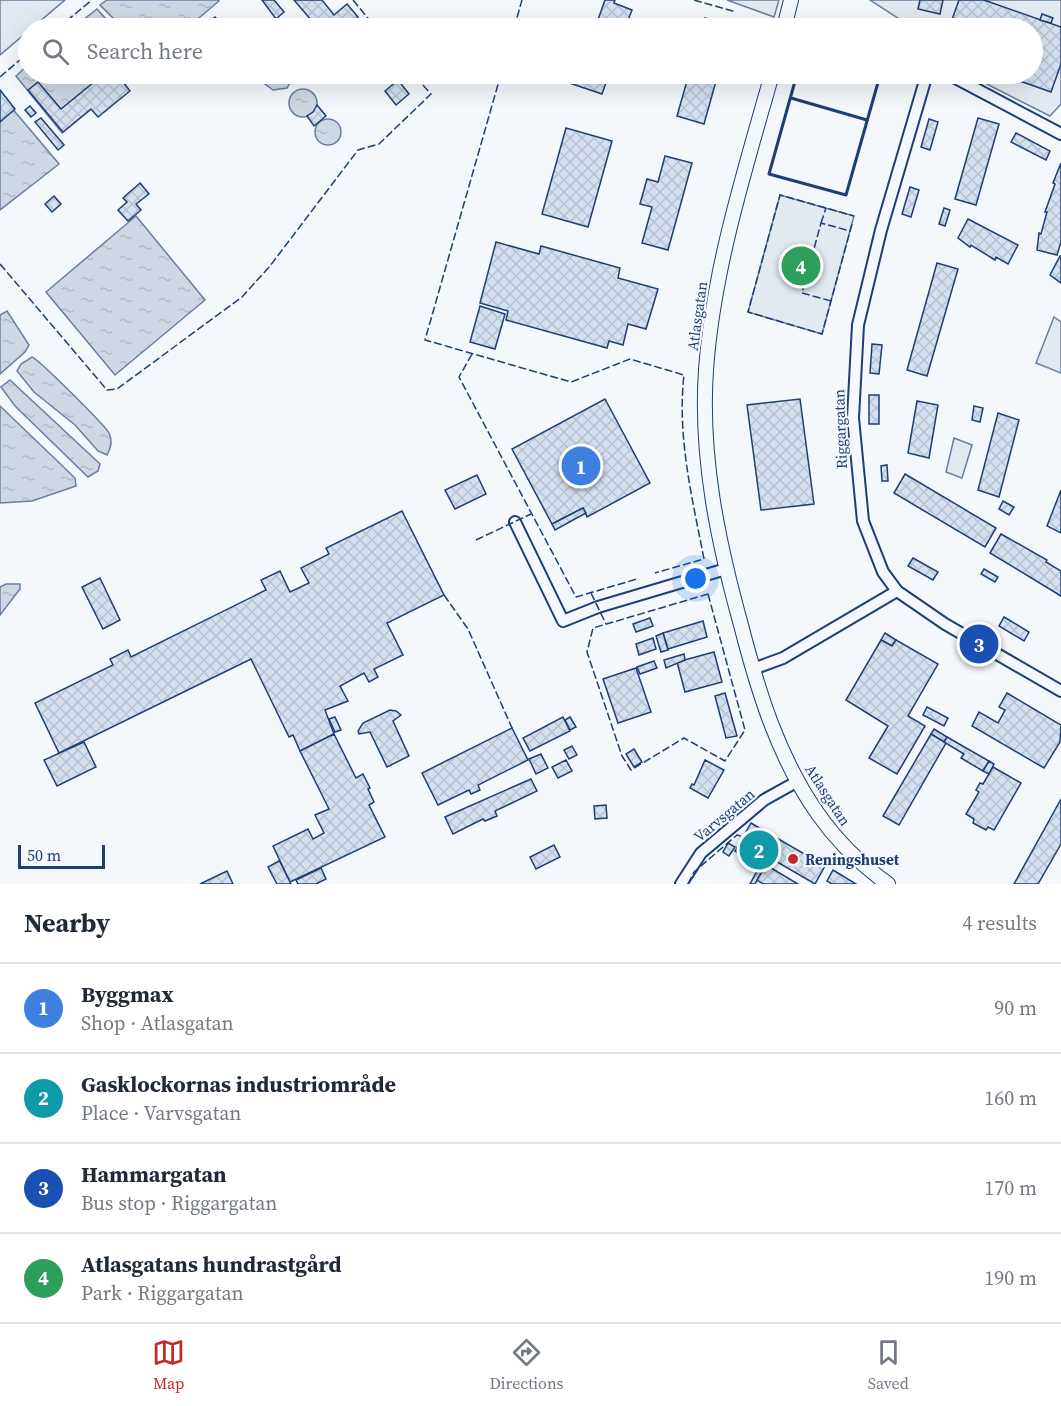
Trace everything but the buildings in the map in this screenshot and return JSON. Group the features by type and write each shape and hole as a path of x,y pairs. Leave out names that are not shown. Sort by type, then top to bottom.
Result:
{"street":[{"path":"786,18 791,0"},
{"name":"Atlasgatan","path":"769,84 719,281 706,370 706,455 726,569 753,669 776,736 817,813 842,845 888,884"},
{"name":"Riggargatan","path":"924,84 858,325 853,382 855,459 863,521 883,572 897,591 945,624 1061,691"},
{"path":"967,84 1061,134"},
{"path":"514,522 563,621 598,607 726,569"},
{"path":"753,669 783,658 897,591"},
{"name":"Varvsgatan","path":"681,884 700,853 764,800 798,781"}],"shaded area":[{"path":"0,0 65,0 44,18 18,18 18,40 0,55"},
{"path":"727,0 779,0 774,17"},
{"path":"870,0 1061,0 1061,104 1050,116 987,84 1043,84 1043,18 898,18"},
{"path":"780,195 854,216 822,334 748,312"},
{"path":"1054,317 1061,322 1061,373 1036,363"},
{"path":"954,438 972,445 962,478 946,472"}],"water":[{"path":"107,0 219,1 199,18 113,18 100,5"},
{"path":"97,9 105,18 86,18"},
{"path":"22,84 122,84 62,133"},
{"path":"265,84 289,84 287,88 273,90"},
{"path":"303,89 313,93 317,103 313,113 303,117 293,113 289,103 293,93"},
{"path":"0,94 59,164 0,210"},
{"path":"328,119 338,122 341,132 338,142 328,145 318,142 315,132 318,122"},
{"path":"136,216 205,300 115,375 46,292"},
{"path":"7,311 29,345 25,352 0,374 0,315"},
{"path":"32,357 96,417 109,433 111,444 107,455 98,451 75,425 34,392 17,371 21,364"},
{"path":"10,380 100,464 98,471 88,477 15,406 1,387"},
{"path":"0,406 75,478 76,486 32,501 0,503"},
{"path":"6,584 20,584 20,589 0,615 0,587"}],"fence":[{"path":"70,18 92,0"},
{"path":"353,0 368,18"},
{"path":"517,18 522,0"},
{"path":"694,0 736,12"},
{"path":"0,77 18,62"},
{"path":"0,264 107,390 117,389 242,297 270,266 358,150 379,144 431,94 422,84"},
{"path":"498,84 425,340 571,382 630,359 684,375 682,398 684,444 704,559 655,573"},
{"path":"852,224 822,334 748,312 780,195 854,216"},
{"path":"821,223 826,208"},
{"path":"831,301 802,293 821,223 850,231"},
{"path":"472,354 459,377 576,597 637,579"},
{"path":"476,540 531,514"},
{"path":"591,593 606,624"},
{"path":"708,594 745,730 725,761 684,738 631,770 622,756 587,652 593,628 708,594"},
{"path":"444,595 468,629 512,728"},
{"path":"688,884 694,872 737,835 741,836"}],"wall":[{"path":"794,84 769,174 846,195 878,84"},
{"path":"791,98 867,120"}],"place":[{"name":"Atlasgatans hundrastgård","path":"801,266"},
{"name":"Byggmax","path":"581,466"},
{"name":"Hammargatan","path":"979,644"},
{"name":"Gasklockornas industriområde","path":"759,850"},
{"name":"Reningshuset","path":"793,859"}]}
